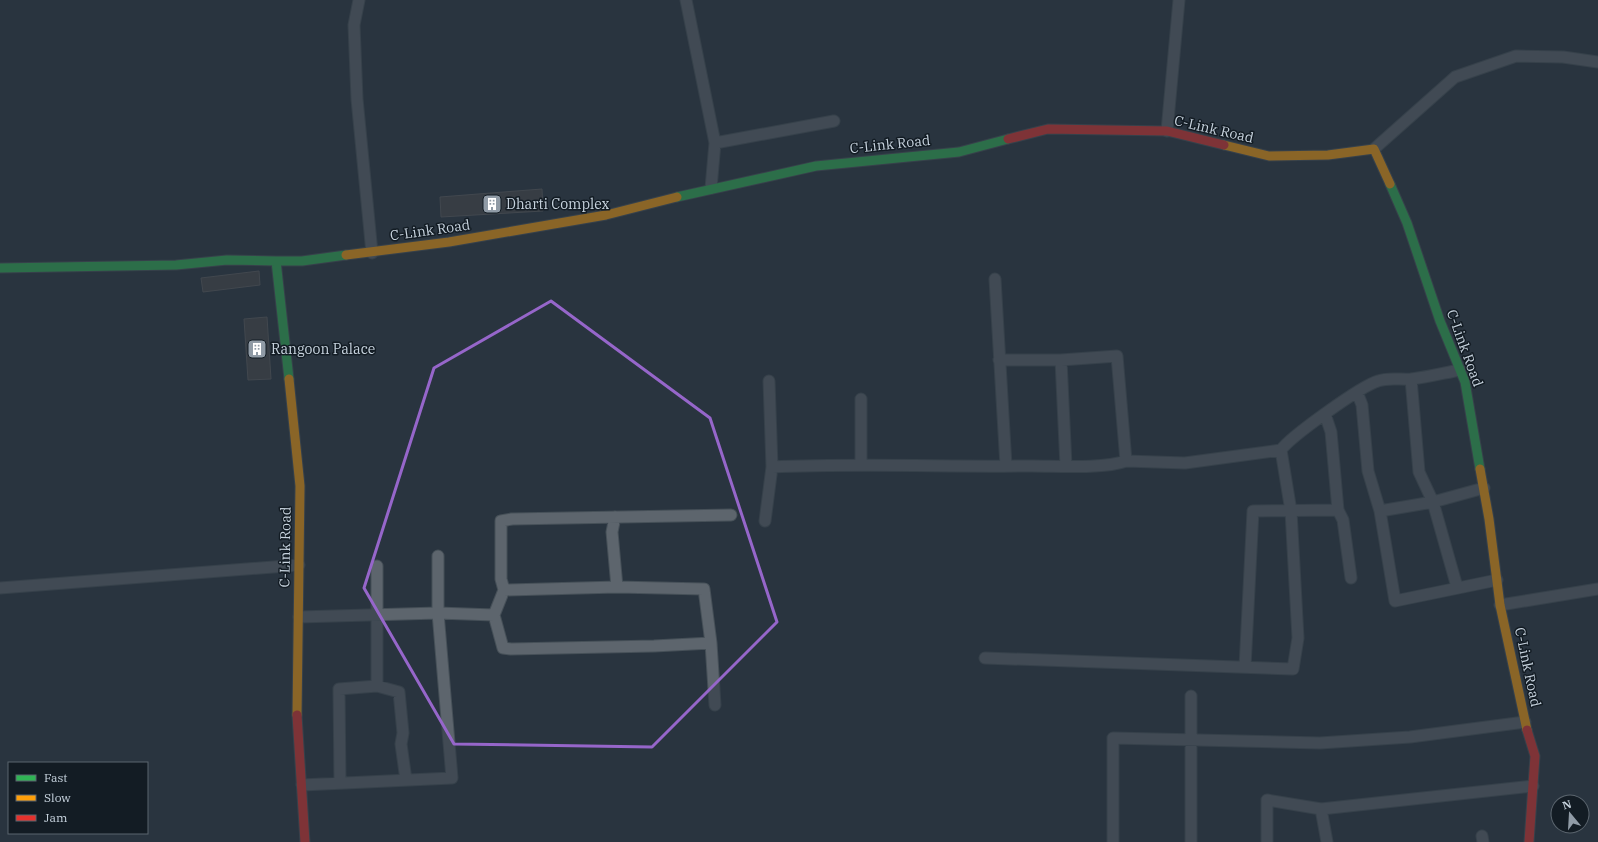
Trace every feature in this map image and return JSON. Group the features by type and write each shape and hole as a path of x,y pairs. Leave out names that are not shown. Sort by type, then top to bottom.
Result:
{"street":[{"path":"359,0 354,25 357,99 372,252"},
{"path":"686,0 715,143 711,188"},
{"path":"1167,131 1179,0"},
{"path":"1374,149 1455,77 1516,56 1563,57 1598,62"},
{"path":"715,143 834,121"},
{"name":"C-Link Road","path":"305,842 297,714 300,486 276,261 302,261 449,242 606,215 711,188 816,166 959,152 1048,129 1167,131 1269,156 1328,155 1374,149 1407,223 1440,321 1465,382 1484,488 1500,605 1525,722 1535,756 1529,842"},
{"path":"0,268 176,265 227,260 276,261"},
{"path":"995,279 1006,466"},
{"path":"999,360 1061,360 1117,356 1126,461"},
{"path":"1061,360 1066,466"},
{"path":"985,658 1293,669 1298,638 1291,511 1281,450 1286,443 1325,414 1357,392 1378,380 1411,379 1460,370"},
{"path":"1411,379 1418,472 1433,502 1457,587"},
{"path":"766,521 772,467 769,381"},
{"path":"1357,392 1362,405 1368,471 1380,511 1395,602 1457,587 1497,580"},
{"path":"861,399 861,465"},
{"path":"1325,414 1331,432 1338,510 1343,520 1351,578"},
{"path":"772,467 861,465 1066,466 1117,464 1126,461 1185,463 1281,450"},
{"path":"1380,511 1433,502 1484,488"},
{"path":"1245,667 1252,511 1338,510"},
{"path":"711,643 654,646 503,648 494,615 504,590 501,579 501,521 512,519 731,515"},
{"path":"615,517 612,532 617,587"},
{"path":"302,785 452,778 438,613 438,556"},
{"path":"0,588 299,565"},
{"path":"377,566 377,686"},
{"path":"504,590 617,587 704,589 711,643 715,705"},
{"path":"1500,605 1598,589"},
{"path":"299,617 438,613 494,615"},
{"path":"340,783 339,689 377,686 399,692 403,733 401,744 406,780"},
{"path":"1191,696 1191,842"},
{"path":"1113,842 1113,738 1320,743 1410,737 1525,722"},
{"path":"1267,842 1267,800 1321,809 1533,786"},
{"path":"1321,809 1327,842"}],"highlighted area":[{"path":"551,301 710,418 777,622 652,747 454,744 364,588 434,368"}],"building":[{"name":"Dharti Complex","path":"542,189 543,211 441,217 440,197"},
{"path":"259,271 260,285 203,292 201,278"},
{"name":"Rangoon Palace","path":"267,317 271,379 248,380 244,319"}],"traffic: fast":[{"path":"677,197 816,166 959,152 1008,139"},
{"path":"1390,184 1407,223 1440,321 1465,382 1480,469"},
{"path":"289,379 276,261 302,261 346,255"},
{"path":"0,268 176,265 227,260 276,261"}],"traffic: slow":[{"path":"1224,145 1269,156 1328,155 1374,149 1390,184"},
{"path":"346,255 449,242 606,215 677,197"},
{"path":"289,379 300,486 297,715"},
{"path":"1480,469 1489,519 1500,605 1527,730"}],"traffic: jam":[{"path":"1008,139 1048,129 1167,131 1224,145"},
{"path":"297,715 305,842"},
{"path":"1527,730 1535,756 1529,842"}],"place":[{"name":"Dharti Complex","path":"492,204"},
{"name":"Rangoon Palace","path":"257,349"}]}
